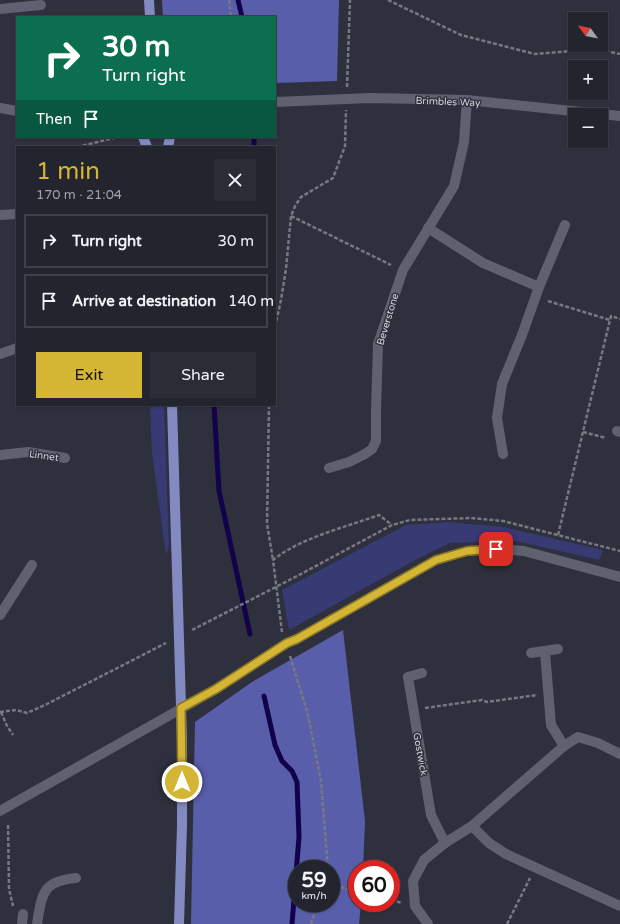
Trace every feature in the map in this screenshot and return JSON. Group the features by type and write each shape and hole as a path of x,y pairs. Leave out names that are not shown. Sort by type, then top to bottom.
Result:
{"main road":[{"path":"149,0 150,16"},
{"path":"172,406 181,708 182,825 179,924"}],"street":[{"path":"0,9 27,3 41,5"},
{"name":"Brimbles Way","path":"276,102 370,98 467,100 620,116"},
{"name":"Beverstone","path":"329,468 349,462 365,454 372,448 376,441 378,344 402,270 454,186 464,142 467,100"},
{"path":"0,108 16,111"},
{"path":"0,215 16,214"},
{"path":"503,454 497,418 502,384 522,335 539,286 565,225"},
{"path":"428,228 483,263 539,286"},
{"path":"0,354 16,348"},
{"name":"Linnet","path":"0,456 28,452 65,458"},
{"path":"0,811 216,689 287,643 297,639 436,560 474,551 496,549 524,551 620,577"},
{"path":"0,615 32,565"},
{"path":"531,653 545,652 558,648"},
{"path":"545,652 551,725 564,746"},
{"name":"Gostwick","path":"422,673 408,677 431,815 445,843"},
{"path":"428,924 415,906 413,881 424,860 445,843 472,826 564,746 578,738 598,743 620,754"},
{"path":"472,826 489,843 506,854 620,906"},
{"path":"37,924 41,899 47,889 60,881 76,878"}],"path":[{"path":"228,0 231,16"},
{"path":"347,94 350,0"},
{"path":"388,0 461,35 535,54 596,49 620,54"},
{"path":"276,322 286,269 291,216 301,197 333,178 345,146 346,109"},
{"path":"81,146 114,138"},
{"path":"291,216 402,270"},
{"path":"536,297 610,320"},
{"path":"558,535 610,320 612,316 620,319"},
{"path":"269,406 267,524 282,633"},
{"path":"583,432 612,439 618,432"},
{"path":"273,560 284,551 379,515 392,525"},
{"path":"187,632 301,574 392,525 410,520 471,518 503,521 620,551"},
{"path":"13,735 0,712 16,710 27,713 166,643"},
{"path":"291,660 308,715 321,781 327,860"},
{"path":"413,709 482,700 487,702 548,693"},
{"path":"8,825 9,889 13,907 23,919"},
{"path":"507,924 535,867"},
{"path":"311,924 315,912"}],"shaded area":[{"path":"162,0 339,0 337,81 276,83 276,16 163,16"},
{"path":"150,406 164,406 169,545 166,555 152,453"},
{"path":"449,522 504,527 603,550 599,560 516,541 450,543 417,559 289,630 282,590 406,525"},
{"path":"343,630 365,821 363,860 348,860 348,912 360,912 359,924 191,924 195,722 252,682"}],"waterway":[{"path":"238,0 242,16"},
{"path":"254,138 254,146"},
{"path":"214,406 219,491 250,634"},
{"path":"264,696 275,745 282,761 292,771 297,782 299,837 292,924"}],"route":[{"path":"182,782 181,708 216,689 287,643 297,639 436,560 467,551 496,549"}]}
